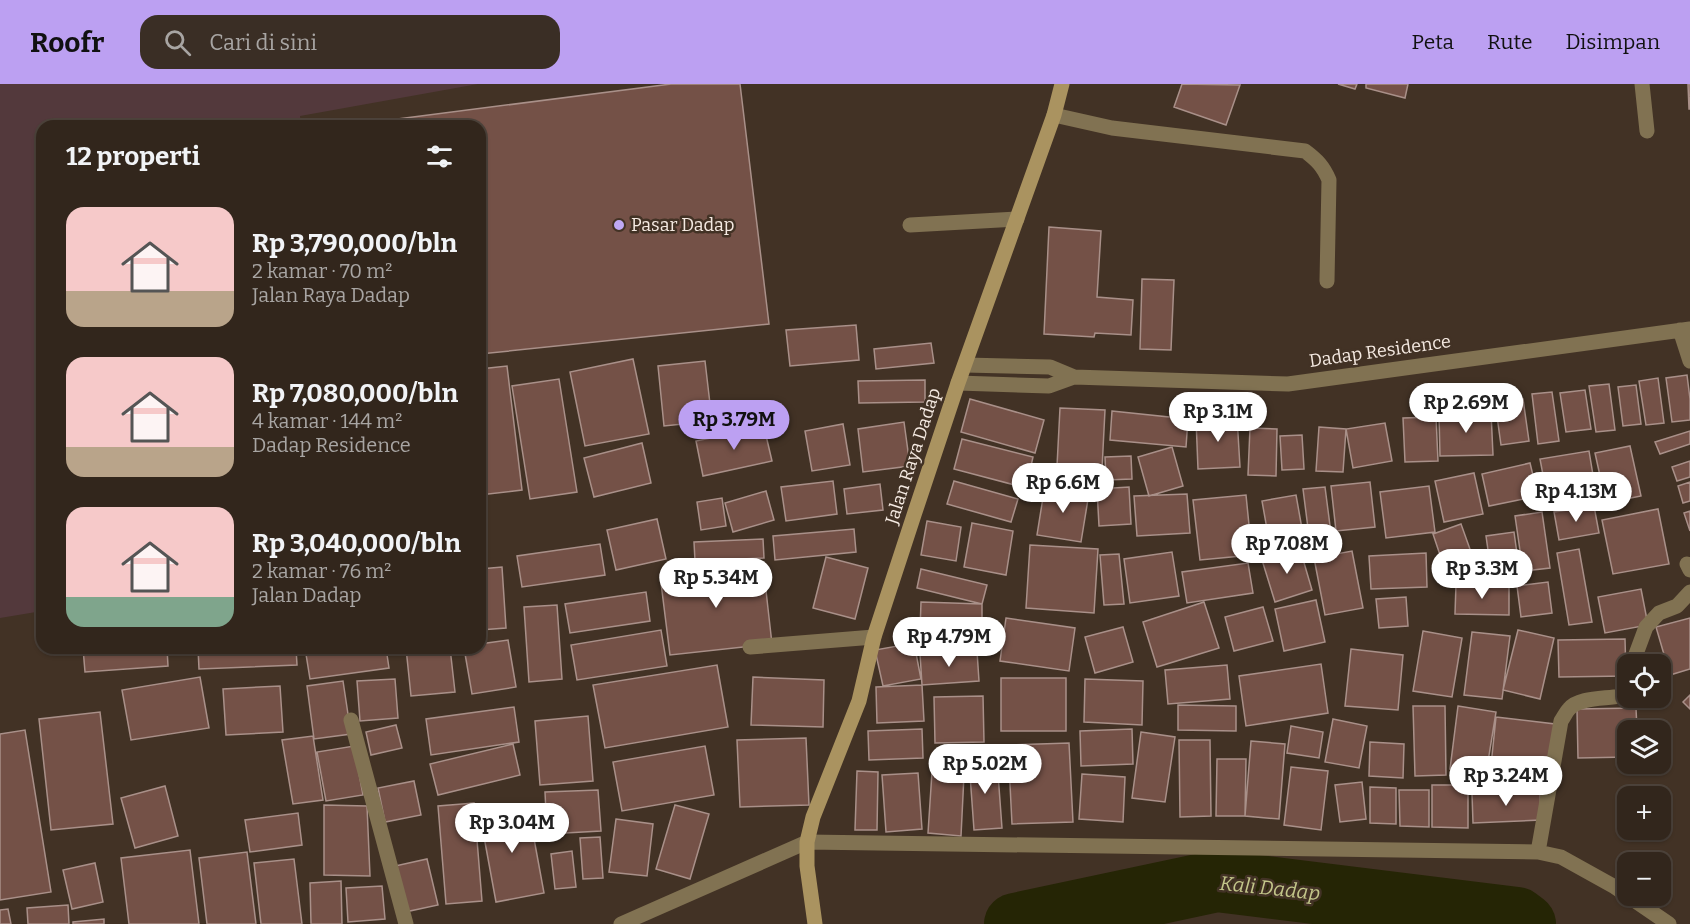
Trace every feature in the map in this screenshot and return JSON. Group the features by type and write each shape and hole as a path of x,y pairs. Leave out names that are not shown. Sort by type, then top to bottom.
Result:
{"main road":[{"name":"Jalan Raya Dadap","path":"815,924 807,866 807,842 813,817 859,701 874,637 958,383 1054,115 1062,84"}],"street":[{"path":"1642,84 1647,131"},
{"path":"1054,115 1112,128 1305,152 1317,160 1329,180 1327,281"},
{"path":"910,225 1017,219"},
{"path":"1685,330 1690,361"},
{"name":"Dadap Residence","path":"965,365 1050,368 1074,377 1288,384 1685,330"},
{"name":"Dadap Residence","path":"958,383 1049,386 1074,377"},
{"path":"1636,654 1646,627 1659,613 1677,606 1690,592"},
{"path":"750,647 874,637"},
{"path":"1538,852 1561,721 1570,707 1581,700 1617,697"},
{"path":"351,720 406,924"},
{"path":"621,924 807,842 1538,852 1562,857 1615,887 1669,924"}],"shaded area":[{"path":"0,84 478,84 300,116 300,120 36,120 36,612 0,618"}],"building":[{"name":"Pasar Dadap","path":"671,84 740,84 769,324 486,353 486,120 390,120"},
{"path":"1182,84 1240,85 1226,125 1174,107"},
{"path":"1338,84 1357,84 1355,89"},
{"path":"1366,84 1408,84 1405,98 1366,88"},
{"path":"1688,84 1690,84 1690,109 1689,109"},
{"path":"1049,227 1101,231 1097,297 1133,300 1131,335 1095,333 1094,337 1044,334"},
{"path":"1142,279 1174,280 1171,350 1140,349"},
{"path":"856,325 859,360 790,366 786,330"},
{"path":"931,343 934,363 876,369 874,349"},
{"path":"633,359 649,434 585,446 570,372"},
{"path":"705,361 712,421 664,426 658,366"},
{"path":"507,366 522,490 486,494 486,368"},
{"path":"1687,375 1690,420 1672,422 1666,378"},
{"path":"1658,378 1664,423 1646,425 1639,381"},
{"path":"559,379 577,492 530,499 512,386"},
{"path":"925,380 925,402 859,403 858,381"},
{"path":"1609,384 1615,430 1596,432 1589,386"},
{"path":"1636,385 1641,424 1623,426 1618,387"},
{"path":"1585,390 1591,429 1566,432 1560,393"},
{"path":"1552,392 1559,441 1538,444 1532,394"},
{"path":"970,399 1044,420 1035,453 961,432"},
{"path":"1523,399 1529,441 1501,445 1495,402"},
{"path":"1060,408 1105,410 1102,469 1057,466"},
{"path":"1112,411 1188,419 1186,447 1110,440"},
{"path":"1491,412 1493,455 1440,456 1439,414"},
{"path":"1237,417 1240,467 1198,469 1196,419"},
{"path":"1436,417 1438,461 1405,462 1403,418"},
{"path":"904,422 910,466 863,472 858,429"},
{"path":"1385,423 1392,461 1353,468 1346,429"},
{"path":"843,424 850,465 812,471 805,431"},
{"path":"764,427 772,461 703,476 696,441"},
{"path":"1319,427 1346,429 1343,472 1316,471"},
{"path":"1250,428 1277,429 1276,476 1248,475"},
{"path":"1690,431 1690,444 1660,454 1655,442"},
{"path":"1302,435 1304,469 1282,470 1280,436"},
{"path":"962,439 1033,457 1026,488 954,469"},
{"path":"642,443 651,483 594,497 584,458"},
{"path":"1630,446 1641,496 1606,503 1595,453"},
{"path":"1172,447 1183,486 1149,496 1138,457"},
{"path":"1589,451 1595,487 1547,496 1540,459"},
{"path":"1131,456 1132,479 1106,480 1105,457"},
{"path":"1690,461 1690,477 1677,481 1672,467"},
{"path":"1530,463 1538,496 1489,506 1482,474"},
{"path":"1474,473 1483,514 1444,522 1435,481"},
{"path":"833,481 837,514 786,521 781,487"},
{"path":"954,481 1018,499 1011,522 947,504"},
{"path":"1370,482 1375,527 1336,531 1331,486"},
{"path":"1690,482 1690,501 1683,503 1678,486"},
{"path":"880,484 883,510 847,514 844,489"},
{"path":"1045,485 1089,493 1081,542 1037,535"},
{"path":"1429,486 1435,532 1386,538 1380,492"},
{"path":"1129,487 1131,524 1099,526 1097,489"},
{"path":"1325,487 1332,541 1310,544 1303,489"},
{"path":"766,491 774,520 733,532 725,503"},
{"path":"1187,494 1190,533 1137,536 1134,496"},
{"path":"1246,495 1252,555 1200,560 1193,500"},
{"path":"1296,495 1304,540 1270,546 1262,501"},
{"path":"722,498 726,526 701,530 697,502"},
{"path":"1594,506 1599,533 1559,540 1554,512"},
{"path":"1658,509 1669,564 1613,574 1602,520"},
{"path":"1690,511 1690,531 1684,513"},
{"path":"1542,512 1550,568 1523,571 1515,516"},
{"path":"657,519 666,559 616,570 607,530"},
{"path":"927,521 961,527 956,561 921,555"},
{"path":"972,523 1013,531 1006,575 964,567"},
{"path":"1461,524 1476,566 1447,576 1433,534"},
{"path":"854,529 856,552 775,560 773,536"},
{"path":"1514,532 1518,561 1490,564 1486,536"},
{"path":"763,539 764,558 695,561 694,542"},
{"path":"600,544 605,575 522,587 517,556"},
{"path":"1030,545 1098,549 1094,613 1026,608"},
{"path":"1300,549 1312,590 1275,602 1262,560"},
{"path":"1579,549 1592,622 1569,625 1557,553"},
{"path":"1352,551 1363,608 1325,615 1314,558"},
{"path":"1172,552 1179,596 1130,603 1124,559"},
{"path":"1426,553 1427,587 1371,589 1369,556"},
{"path":"1119,554 1124,604 1104,605 1100,555"},
{"path":"826,557 868,568 855,619 813,608"},
{"path":"1248,563 1253,593 1187,603 1182,572"},
{"path":"763,564 772,644 670,655 660,575"},
{"path":"502,567 506,628 486,630 486,568"},
{"path":"921,569 987,585 982,604 917,588"},
{"path":"1548,582 1552,613 1521,617 1517,586"},
{"path":"1456,584 1509,585 1509,615 1455,614"},
{"path":"1641,589 1648,625 1605,633 1598,597"},
{"path":"646,592 650,621 570,633 565,604"},
{"path":"1406,597 1408,626 1379,628 1376,599"},
{"path":"1316,600 1325,642 1284,651 1275,609"},
{"path":"921,602 982,604 982,633 920,631"},
{"path":"1204,602 1219,648 1157,667 1143,622"},
{"path":"557,605 562,679 529,682 524,607"},
{"path":"1263,607 1273,641 1234,651 1225,617"},
{"path":"1006,618 1075,628 1069,671 1000,661"},
{"path":"1690,618 1690,669 1671,675 1671,654 1664,654 1656,627"},
{"path":"1123,627 1133,662 1095,673 1085,637"},
{"path":"661,630 667,666 577,680 571,645"},
{"path":"1518,630 1554,638 1540,699 1503,690"},
{"path":"1423,631 1462,638 1452,697 1413,691"},
{"path":"1472,632 1510,636 1502,699 1464,695"},
{"path":"1625,639 1625,654 1617,654 1617,676 1559,677 1558,640"},
{"path":"508,640 516,687 472,694 465,654 486,654 486,643"},
{"path":"914,643 921,679 883,686 875,650"},
{"path":"1351,649 1403,655 1398,710 1345,706"},
{"path":"977,651 979,681 922,685 920,654"},
{"path":"84,654 167,654 168,666 85,672"},
{"path":"198,654 296,654 297,665 199,669"},
{"path":"306,654 387,654 389,668 310,679"},
{"path":"407,654 451,654 455,692 411,696"},
{"path":"1321,664 1328,713 1246,726 1239,676"},
{"path":"717,665 728,727 605,748 593,685"},
{"path":"1227,665 1230,699 1168,704 1165,670"},
{"path":"200,677 209,728 131,740 122,690"},
{"path":"753,677 824,680 823,727 751,725"},
{"path":"1001,678 1066,678 1066,731 1001,731"},
{"path":"395,679 398,718 360,721 357,681"},
{"path":"1085,679 1143,681 1142,725 1084,722"},
{"path":"343,681 351,734 314,739 307,686"},
{"path":"922,685 924,721 877,723 876,687"},
{"path":"280,686 283,732 226,735 223,689"},
{"path":"1690,695 1690,709 1683,702"},
{"path":"983,696 984,742 935,743 934,697"},
{"path":"1178,705 1236,706 1236,731 1178,730"},
{"path":"1413,706 1445,706 1446,775 1415,776"},
{"path":"1458,706 1496,712 1486,774 1450,769"},
{"path":"514,707 519,742 431,755 426,719"},
{"path":"1636,708 1637,720 1617,720 1617,757 1578,758 1577,709"},
{"path":"100,712 113,824 51,830 39,719"},
{"path":"588,716 593,781 540,785 535,721"},
{"path":"1496,717 1555,724 1549,782 1490,775"},
{"path":"1333,719 1367,726 1359,768 1325,762"},
{"path":"396,725 402,748 371,755 366,732"},
{"path":"1291,726 1323,732 1319,758 1287,753"},
{"path":"922,729 923,758 869,760 868,731"},
{"path":"1132,729 1133,764 1081,766 1080,731"},
{"path":"25,730 51,892 0,900 0,734"},
{"path":"1141,732 1175,737 1165,802 1132,798"},
{"path":"313,736 323,800 293,804 282,740"},
{"path":"806,738 809,805 740,807 737,740"},
{"path":"1179,740 1210,740 1211,816 1180,817"},
{"path":"1251,741 1285,744 1279,819 1245,816"},
{"path":"1370,742 1404,744 1403,778 1369,776"},
{"path":"1069,743 1073,822 1012,824 1008,745"},
{"path":"513,744 520,775 438,795 430,764"},
{"path":"354,746 363,795 326,801 317,752"},
{"path":"705,746 714,795 622,811 613,762"},
{"path":"1217,759 1246,759 1245,816 1216,816"},
{"path":"997,760 1002,828 974,830 969,761"},
{"path":"1291,767 1328,771 1321,830 1284,825"},
{"path":"857,771 878,772 877,830 855,830"},
{"path":"932,772 964,775 961,836 928,833"},
{"path":"918,773 922,829 886,832 882,775"},
{"path":"1082,774 1125,777 1123,822 1079,819"},
{"path":"414,781 421,815 385,822 378,788"},
{"path":"1362,782 1366,819 1340,822 1335,785"},
{"path":"1432,785 1468,785 1468,828 1432,827"},
{"path":"165,786 178,836 135,848 121,798"},
{"path":"1370,787 1396,788 1396,824 1370,823"},
{"path":"598,790 601,831 547,834 545,792"},
{"path":"1399,790 1429,790 1429,827 1400,826"},
{"path":"1540,791 1541,820 1473,823 1472,794"},
{"path":"474,803 482,901 446,904 438,806"},
{"path":"324,805 367,806 370,876 324,875"},
{"path":"675,805 709,814 690,879 656,869"},
{"path":"528,806 544,893 496,902 480,815"},
{"path":"298,813 302,845 250,852 245,820"},
{"path":"616,819 653,824 647,876 609,872"},
{"path":"600,837 603,878 583,879 580,838"},
{"path":"190,850 199,924 129,924 121,858"},
{"path":"572,851 576,887 555,889 551,854"},
{"path":"247,852 256,924 207,924 199,858"},
{"path":"294,859 302,924 261,924 254,863"},
{"path":"427,859 438,905 405,912 395,866"},
{"path":"95,863 103,902 72,909 63,870"},
{"path":"341,881 342,924 311,924 310,883"},
{"path":"382,886 385,919 348,922 346,888"},
{"path":"68,905 69,924 28,924 27,908"},
{"path":"8,909 11,924 0,924 0,910"},
{"path":"104,919 104,924 73,924 73,922"}],"waterway":[{"name":"Kali Dadap","path":"1015,924 1217,881 1517,918 1525,924"}],"place":[{"name":"Pasar Dadap","path":"619,225"}]}
